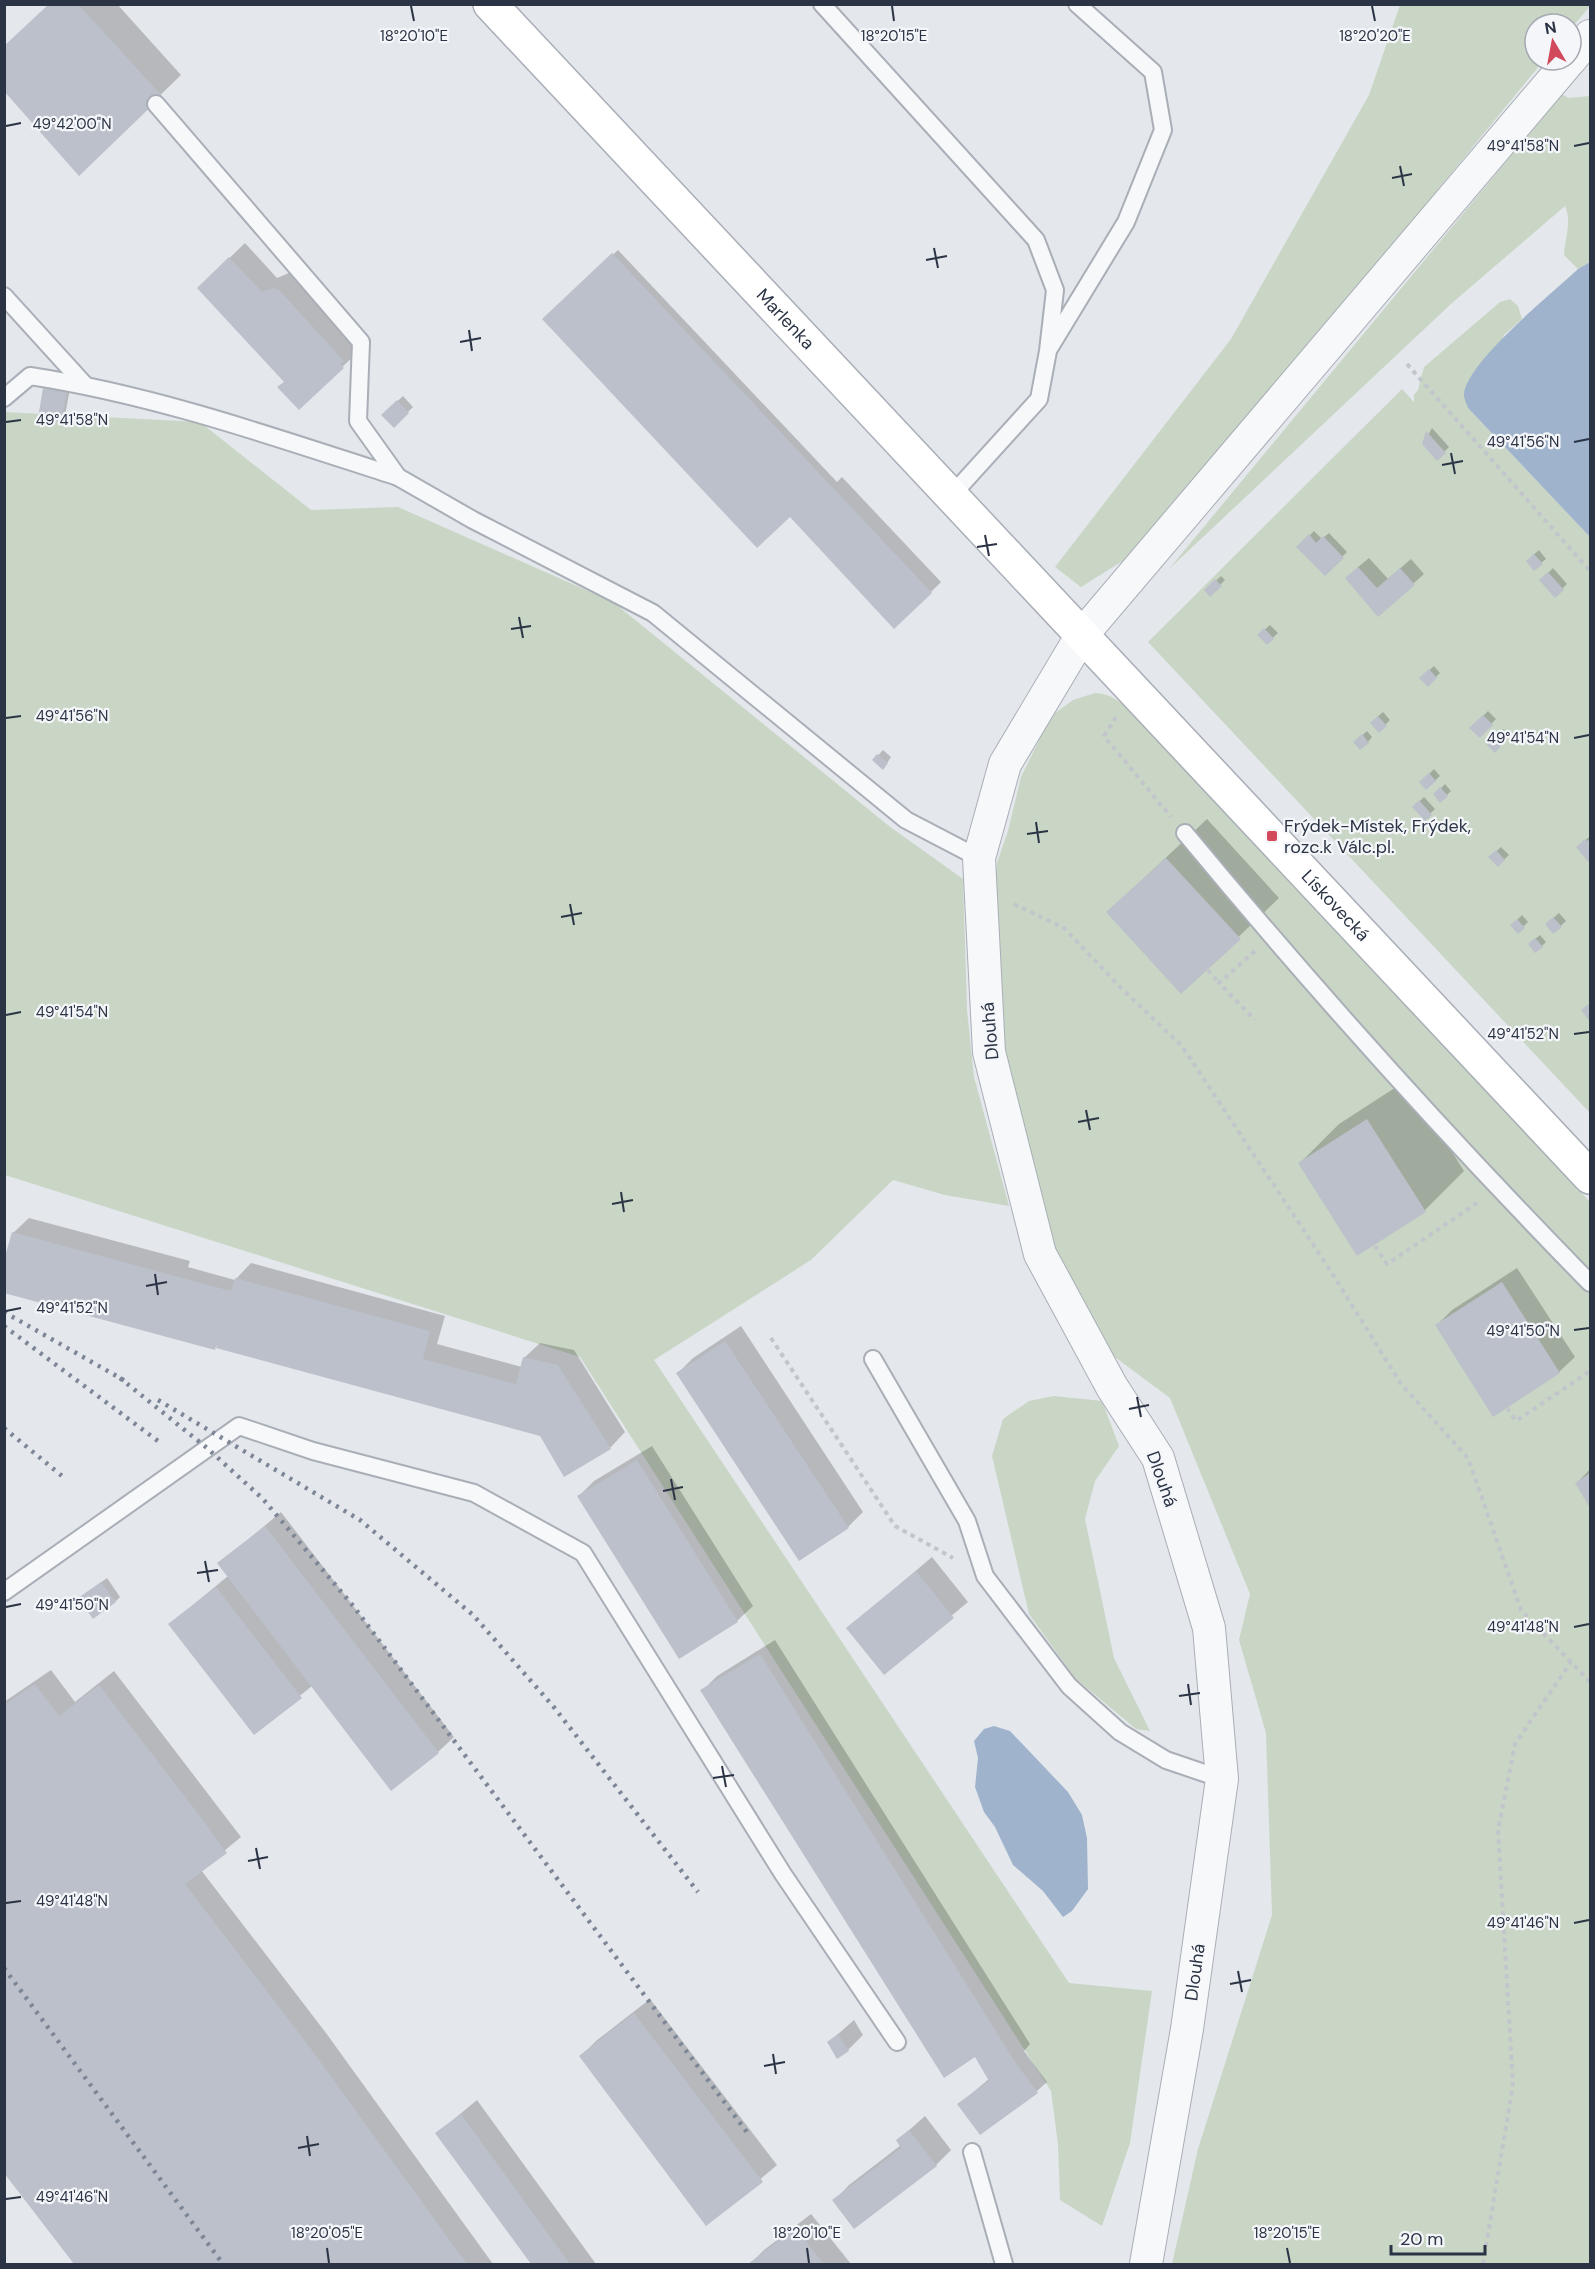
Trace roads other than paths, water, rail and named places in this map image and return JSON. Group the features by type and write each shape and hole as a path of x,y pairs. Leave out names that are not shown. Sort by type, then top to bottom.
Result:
{"main road":[{"name":"Marlenka","path":"490,4 1082,635"},
{"name":"Lískovecká","path":"1082,635 1590,1177"}],"street":[{"name":"Dlouhá","path":"1146,2265 1187,2030 1222,1779 1209,1628 1158,1458 1112,1387 1040,1254 989,1052 979,858 1005,765 1082,635 1560,72"}],"lane":[{"path":"822,4 1036,240 1055,290 1048,351 1039,399 951,496"},
{"path":"1048,351 1126,222 1163,130 1154,72 1077,4"},
{"path":"156,104 361,342 358,421 398,477"},
{"path":"4,296 84,384"},
{"path":"4,398 30,376 84,384 259,432 398,477 473,520 653,613 906,820 979,858"},
{"path":"1185,833 1271,937 1496,1187 1590,1283"},
{"path":"873,1359 967,1521 985,1576 1070,1686 1120,1731 1166,1760 1222,1779"},
{"path":"4,1592 239,1426 313,1451 474,1493 583,1553 783,1874 897,2042"},
{"path":"972,2152 1004,2265"}],"water":[{"path":"1590,262 1590,537 1468,408 1464,395 1468,381 1494,347 1578,269"},
{"path":"994,1726 1010,1731 1068,1792 1082,1815 1087,1838 1088,1889 1072,1911 1063,1917 1043,1891 1013,1865 995,1827 984,1812 975,1787 978,1758 974,1741 984,1729"}],"railway":[{"path":"4,1312 127,1382"},
{"path":"4,1326 162,1444"},
{"path":"120,1378 207,1448 263,1499 354,1607 749,2135"},
{"path":"158,1400 360,1520 473,1615 553,1706 698,1892"},
{"path":"4,1428 62,1476"},
{"path":"4,1968 223,2264"}],"place":[{"name":"Frýdek-Místek, Frýdek, rozc.k Válc.pl.","path":"1272,836"}]}
